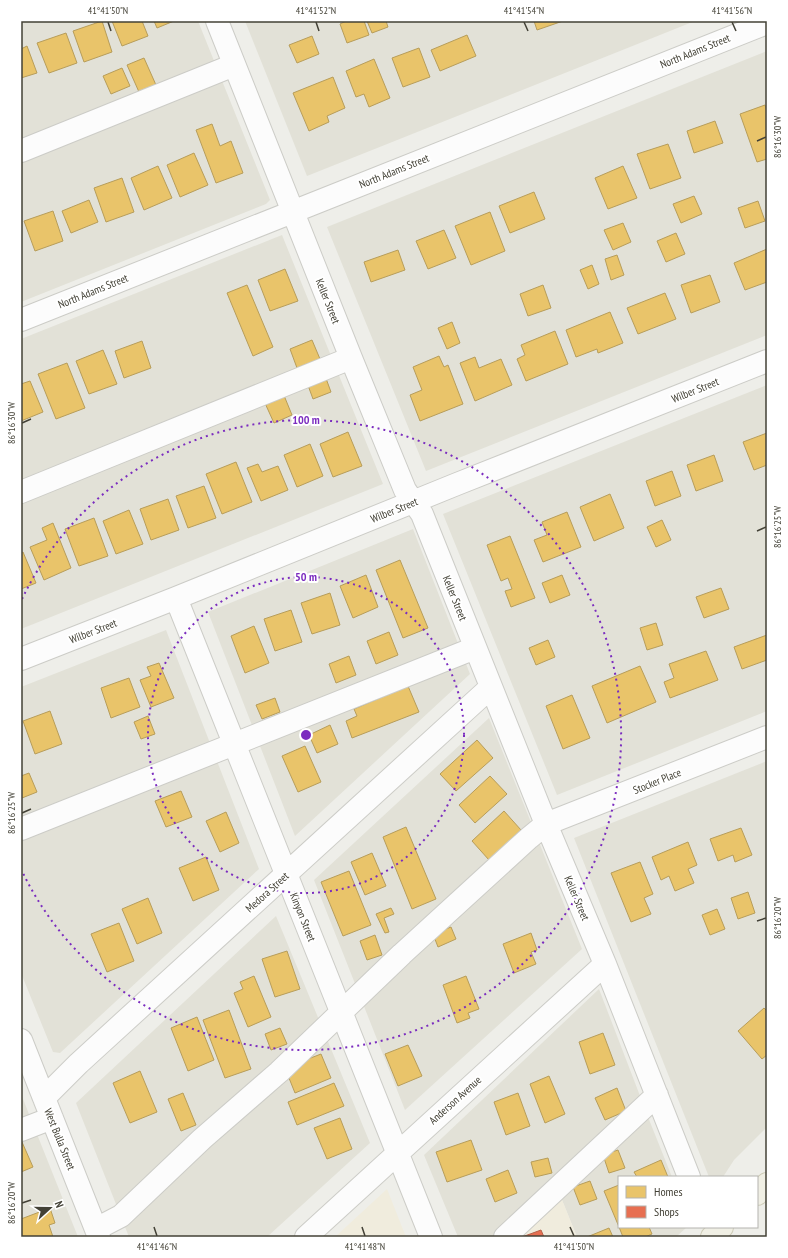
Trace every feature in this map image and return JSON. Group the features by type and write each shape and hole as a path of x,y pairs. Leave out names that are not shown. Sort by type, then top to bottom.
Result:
{"main road":[{"path":"758,1193 767,1184"}],"street":[{"name":"Keller Street","path":"217,21 350,358 405,490 422,514 546,824 605,964 689,1176"},
{"name":"North Adams Street","path":"21,320 767,23"},
{"path":"21,151 234,66"},
{"path":"21,492 350,358"},
{"name":"Wilber Street","path":"21,659 767,361"},
{"name":"Kinyon Street","path":"176,598 431,1237"},
{"path":"21,829 475,648"},
{"name":"Medora Street","path":"48,1108 85,1058 491,687"},
{"name":"Stocker Place","path":"98,1233 121,1216 202,1139 279,1072 341,1012 512,853 546,824 767,737"},
{"name":"Anderson Avenue","path":"306,1237 605,964"},
{"name":"West Bulla Street","path":"21,1040 98,1233"},
{"path":"505,1237 657,1095"},
{"path":"21,1130 48,1108"}],"shaded area":[{"path":"21,21 198,21 270,200 266,204 21,302"},
{"path":"245,21 695,21 307,176"},
{"path":"767,51 767,335 426,471 327,227"},
{"path":"282,235 383,484 21,629 21,339"},
{"path":"767,385 767,711 557,795 443,514"},
{"path":"413,529 470,674 295,836 208,612"},
{"path":"166,630 259,869 60,1053 53,1052 21,973 21,687"},
{"path":"489,718 582,949 405,1110 314,880"},
{"path":"767,761 767,1127 734,1160 724,1176 709,1176 574,838"},
{"path":"276,916 370,1143 267,1237 129,1237 76,1103"},
{"path":"599,989 642,1101 498,1237 458,1237 424,1155"},
{"path":"21,1094 78,1237 21,1237"},
{"path":"646,1112 672,1176 618,1176 618,1228 686,1228 676,1237 577,1237 560,1195"},
{"path":"387,1189 406,1237 335,1237"},
{"path":"560,1195 577,1237 514,1237"}],"building: Homes":[{"path":"102,21 112,52 84,62 73,31"},
{"path":"112,21 142,21 148,36 122,46"},
{"path":"154,21 174,21 157,28"},
{"path":"346,21 364,21 369,35 347,43 340,24"},
{"path":"367,21 386,21 388,27 372,33"},
{"path":"534,21 563,21 537,30"},
{"path":"66,33 77,63 49,73 37,43"},
{"path":"467,35 476,56 440,71 431,50"},
{"path":"312,36 319,54 297,63 289,45"},
{"path":"27,46 37,73 21,78 21,49"},
{"path":"419,48 430,77 403,87 392,58"},
{"path":"144,58 156,85 139,92 127,65"},
{"path":"374,59 390,98 369,107 364,94 356,97 346,71"},
{"path":"122,68 130,86 111,94 103,76"},
{"path":"333,77 345,108 327,116 329,122 309,131 293,93"},
{"path":"765,105 767,112 767,159 757,162 740,114"},
{"path":"715,121 723,143 694,153 687,131"},
{"path":"212,124 220,146 231,141 243,173 216,183 196,130"},
{"path":"668,144 681,178 650,189 637,154"},
{"path":"194,153 208,185 180,197 167,165"},
{"path":"158,166 172,198 144,210 131,178"},
{"path":"623,166 637,198 608,209 595,178"},
{"path":"122,178 134,212 106,222 94,188"},
{"path":"534,192 545,219 510,233 499,206"},
{"path":"694,196 702,214 681,223 673,204"},
{"path":"89,200 98,222 71,233 62,211"},
{"path":"758,201 765,221 745,228 738,208"},
{"path":"53,211 63,241 35,251 24,221"},
{"path":"490,212 505,251 471,265 455,226"},
{"path":"623,223 631,242 613,250 604,230"},
{"path":"444,230 456,258 428,269 416,241"},
{"path":"676,233 685,254 666,262 657,241"},
{"path":"767,249 767,282 745,290 734,263"},
{"path":"398,250 405,270 371,282 364,262"},
{"path":"617,255 624,275 611,280 605,259"},
{"path":"592,265 599,284 588,289 580,270"},
{"path":"285,269 298,301 270,311 258,280"},
{"path":"710,275 720,302 691,313 681,285"},
{"path":"247,285 273,347 253,356 227,293"},
{"path":"543,285 551,308 528,316 520,294"},
{"path":"665,293 676,319 638,334 627,308"},
{"path":"610,312 623,343 598,353 597,349 576,357 566,330"},
{"path":"452,322 460,343 447,349 438,328"},
{"path":"555,331 568,364 526,381 517,359 525,355 521,345"},
{"path":"312,340 320,359 297,368 290,349"},
{"path":"142,341 151,368 124,378 115,351"},
{"path":"103,350 117,384 89,394 76,361"},
{"path":"439,356 444,367 448,365 463,404 420,421 410,395 422,390 413,367"},
{"path":"475,357 479,368 501,359 512,385 475,401 460,363"},
{"path":"67,363 85,408 56,419 38,374"},
{"path":"324,373 331,392 313,399 306,380"},
{"path":"30,381 43,412 21,421 21,384"},
{"path":"283,393 292,415 274,423 264,401"},
{"path":"348,432 362,466 333,477 320,444"},
{"path":"767,433 767,465 754,470 743,442"},
{"path":"310,444 323,476 297,487 284,455"},
{"path":"714,455 723,481 696,491 687,465"},
{"path":"236,462 252,502 222,514 206,474"},
{"path":"258,464 262,472 278,466 288,490 261,501 247,468"},
{"path":"672,471 681,496 655,506 646,481"},
{"path":"204,486 216,518 188,528 176,496"},
{"path":"610,494 624,528 594,541 580,507"},
{"path":"168,499 179,530 151,540 140,509"},
{"path":"129,510 143,544 116,554 103,521"},
{"path":"567,512 581,547 543,562 534,540 547,535 542,522"},
{"path":"94,518 108,556 79,566 65,529"},
{"path":"662,520 671,540 656,547 647,527"},
{"path":"53,523 71,568 44,580 30,547 47,540 42,528"},
{"path":"510,536 535,598 511,607 505,591 512,589 508,578 501,581 487,545"},
{"path":"23,552 36,583 21,589 21,553"},
{"path":"400,560 428,628 403,638 376,570"},
{"path":"366,575 378,607 353,618 340,586"},
{"path":"562,575 570,595 550,603 542,583"},
{"path":"721,588 729,609 704,618 696,597"},
{"path":"330,593 340,625 312,634 301,603"},
{"path":"291,610 302,642 275,651 264,619"},
{"path":"656,623 663,645 647,650 640,628"},
{"path":"254,626 269,663 245,673 231,636"},
{"path":"389,632 398,655 376,664 367,641"},
{"path":"767,635 767,660 742,669 734,647"},
{"path":"548,640 555,657 536,665 529,648"},
{"path":"706,651 718,680 670,698 664,682 674,678 669,664"},
{"path":"349,656 356,675 336,683 329,664"},
{"path":"159,663 174,698 151,707 140,680 151,676 147,667"},
{"path":"640,666 656,702 607,723 592,686"},
{"path":"129,678 140,707 111,718 101,688"},
{"path":"408,686 419,712 352,738 346,721 357,716 354,709"},
{"path":"572,695 590,738 563,749 546,706"},
{"path":"275,698 280,712 262,719 256,705"},
{"path":"50,711 62,744 35,754 23,721"},
{"path":"148,716 155,734 141,739 134,722"},
{"path":"330,725 338,744 317,753 309,735"},
{"path":"477,740 493,758 456,791 440,774"},
{"path":"305,746 321,782 298,792 282,756"},
{"path":"29,773 37,792 22,798 21,776"},
{"path":"490,776 507,794 475,823 459,805"},
{"path":"181,791 192,817 166,827 155,801"},
{"path":"504,811 521,830 489,860 472,841"},
{"path":"226,812 239,843 220,852 206,821"},
{"path":"406,827 436,899 412,909 383,837"},
{"path":"741,828 752,855 735,862 733,855 718,861 710,839"},
{"path":"688,842 697,865 688,869 694,883 675,891 669,876 661,880 652,857"},
{"path":"372,853 386,886 365,895 351,862"},
{"path":"206,857 219,890 193,901 179,868"},
{"path":"640,862 653,894 644,898 651,914 631,922 611,873"},
{"path":"349,871 371,925 343,936 321,882"},
{"path":"748,892 755,913 738,919 731,898"},
{"path":"148,898 162,933 137,944 122,909"},
{"path":"391,908 394,914 384,918 389,932 385,933 376,914"},
{"path":"717,909 725,929 710,935 702,915"},
{"path":"119,923 134,961 107,972 91,934"},
{"path":"451,927 456,939 438,947 433,934"},
{"path":"531,933 537,950 531,952 536,964 514,973 503,944"},
{"path":"375,935 382,955 367,960 360,941"},
{"path":"287,951 300,989 275,997 262,959"},
{"path":"254,976 271,1017 248,1027 234,993 243,989 240,982"},
{"path":"466,976 479,1009 468,1013 470,1018 457,1023 443,985"},
{"path":"764,1008 767,1011 767,1055 762,1059 738,1031"},
{"path":"229,1010 251,1069 225,1078 203,1020"},
{"path":"197,1017 214,1060 188,1071 171,1028"},
{"path":"280,1028 287,1044 271,1050 265,1034"},
{"path":"603,1033 615,1065 590,1074 579,1042"},
{"path":"408,1045 422,1076 398,1086 385,1054"},
{"path":"321,1054 331,1078 295,1093 285,1068"},
{"path":"140,1071 157,1112 130,1123 113,1083"},
{"path":"549,1076 565,1114 545,1123 530,1084"},
{"path":"334,1083 344,1106 297,1125 288,1102"},
{"path":"617,1088 626,1111 605,1120 595,1098"},
{"path":"183,1093 196,1125 181,1131 168,1099"},
{"path":"518,1093 530,1126 506,1135 494,1102"},
{"path":"340,1118 352,1149 327,1159 314,1128"},
{"path":"471,1140 482,1170 447,1182 436,1152"},
{"path":"21,1142 33,1167 21,1172"},
{"path":"618,1150 625,1168 609,1173 603,1155"},
{"path":"548,1158 552,1173 535,1177 531,1162"},
{"path":"661,1160 668,1176 636,1176 634,1172"},
{"path":"508,1170 517,1193 495,1202 486,1179"},
{"path":"590,1181 597,1199 580,1205 573,1187"},
{"path":"618,1185 618,1225 604,1191"},
{"path":"50,1208 55,1223 49,1225 53,1237 21,1237 21,1219"},
{"path":"609,1228 613,1237 587,1237"},
{"path":"619,1228 649,1228 652,1234 645,1237 623,1237"}],"building: Shops":[{"path":"541,1230 544,1237 522,1237"}]}
